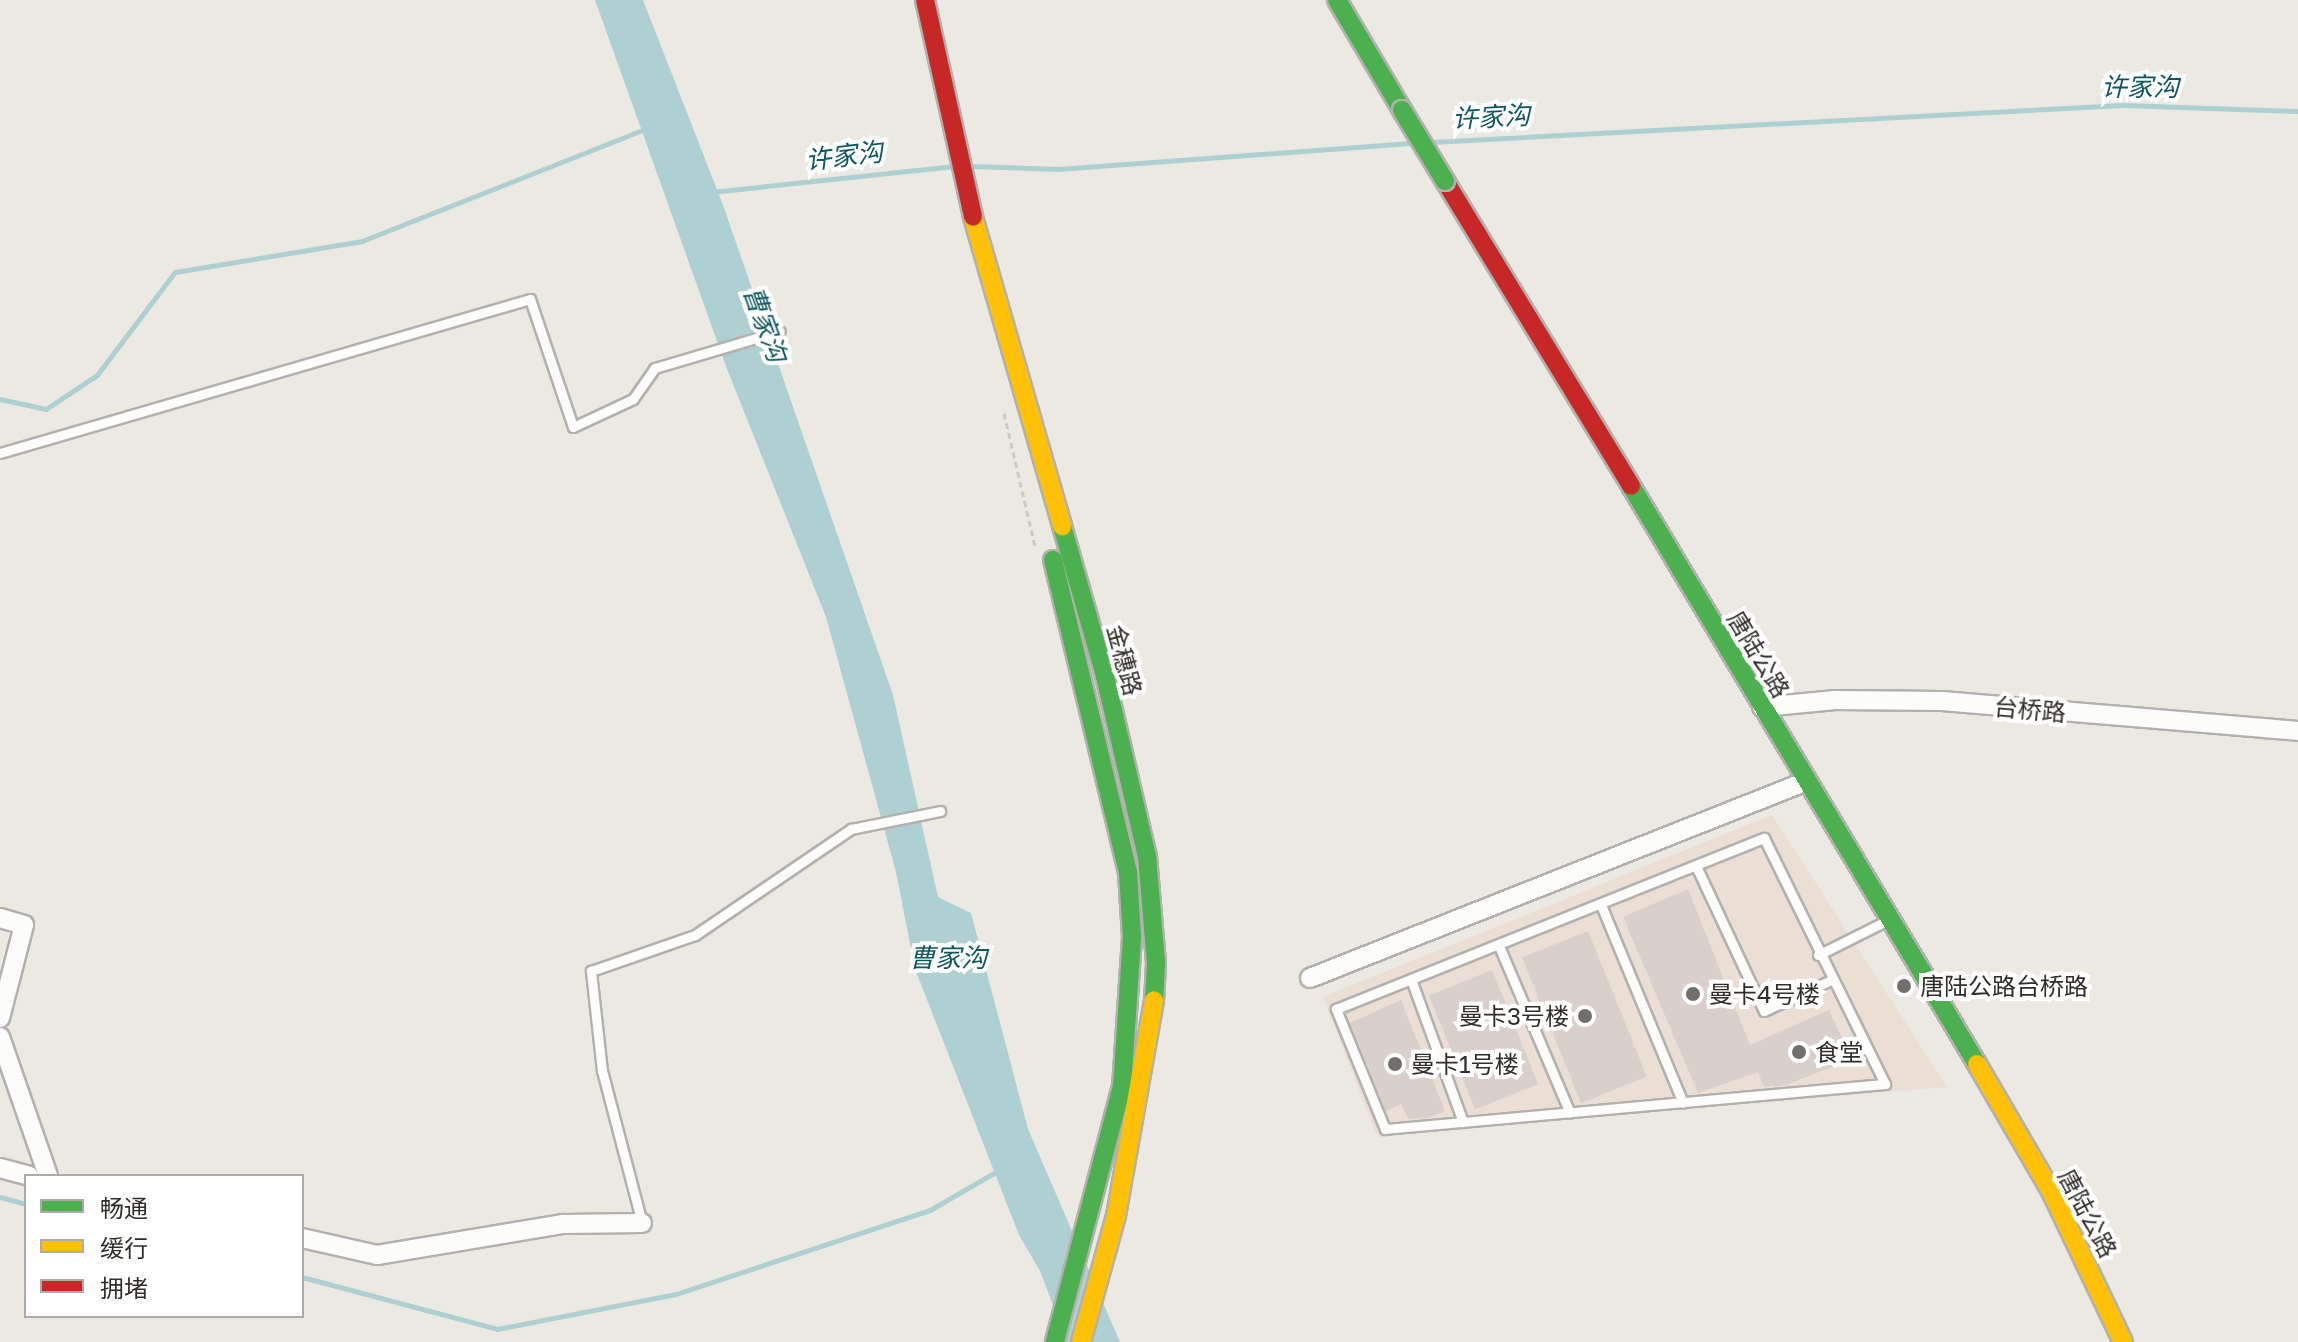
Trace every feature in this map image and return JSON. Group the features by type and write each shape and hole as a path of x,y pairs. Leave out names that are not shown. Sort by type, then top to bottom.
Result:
{"street":[{"name":"金穗路","path":"915,0 953,144"},
{"name":"金穗路","path":"925,0 970,224 1085,681 1128,873 1130,1024 1122,1086 1055,1342"},
{"name":"唐陆公路","path":"1337,0 2051,1191 2123,1342"},
{"name":"金穗路","path":"970,224 1105,676 1147,856 1156,964 1151,1036 1116,1216 1081,1342"},
{"name":"台桥路","path":"1762,707 1898,699 2298,731"},
{"path":"1310,978 1807,781"},
{"path":"0,918 24,925 0,1018"},
{"path":"0,1037 47,1174"},
{"path":"0,1168 24,1175"},
{"path":"304,1238 377,1255 563,1224 642,1223"}],"lane":[{"path":"0,453 530,299 573,427 633,399 655,368 780,331"},
{"path":"642,1223 602,1071 591,971 695,935 851,829 940,811"},
{"path":"1764,838 1818,955 1885,1084 1385,1129 1336,1009 1412,982 1696,866 1764,838"},
{"path":"1696,866 1764,1011 1831,980"},
{"path":"1601,905 1683,1103"},
{"path":"1818,955 1890,919"},
{"path":"1499,946 1570,1113"},
{"path":"1412,982 1463,1122"}],"path":[{"path":"1003,407 1038,560"}],"shaded area":[{"path":"1772,815 1947,1087 1376,1134 1323,997"}],"water":[{"name":"曹家沟","path":"595,0 643,0 723,205 893,695 938,897 971,913 1028,1129 1120,1342 1067,1342 1040,1271 1019,1235 915,969 896,872 826,617 727,369"}],"building":[{"name":"曼卡4号楼","path":"1688,889 1750,1045 1829,1010 1852,1059 1786,1085 1764,1087 1758,1072 1698,1093 1623,917"},
{"name":"曼卡3号楼","path":"1588,931 1647,1077 1581,1103 1522,958"},
{"path":"1492,970 1538,1084 1475,1110 1429,995"},
{"name":"曼卡1号楼","path":"1401,1000 1445,1111 1427,1118 1408,1119 1401,1104 1386,1111 1350,1023"}],"waterway":[{"name":"许家沟","path":"1432,142 2123,105 2298,111"},
{"path":"0,399 46,409 97,375 175,272 362,241 647,128"},
{"name":"许家沟","path":"969,166 1058,169 1414,143"},
{"name":"许家沟","path":"711,192 955,166"},
{"path":"304,1278 497,1329 676,1294 930,1210 999,1170"},
{"path":"0,1197 24,1203"}],"traffic: fast":[{"path":"1337,0 1402,110"},
{"path":"1402,110 1445,181"},
{"path":"1631,486 1977,1064"},
{"path":"1062,526 1105,676 1147,856 1156,964 1154,1000"},
{"path":"1053,560 1128,873 1132,937 1122,1086 1055,1342"}],"traffic: slow":[{"path":"973,217 1062,526"},
{"path":"1081,1342 1116,1216 1154,1000"},
{"path":"1977,1064 2051,1191 2123,1342"}],"traffic: jam":[{"path":"925,0 973,217"},
{"path":"1445,181 1631,486"}],"place":[{"name":"唐陆公路台桥路","path":"1904,986"},
{"name":"曼卡4号楼","path":"1693,994"},
{"name":"曼卡3号楼","path":"1585,1016"},
{"name":"食堂","path":"1799,1052"},
{"name":"曼卡1号楼","path":"1395,1064"}]}
